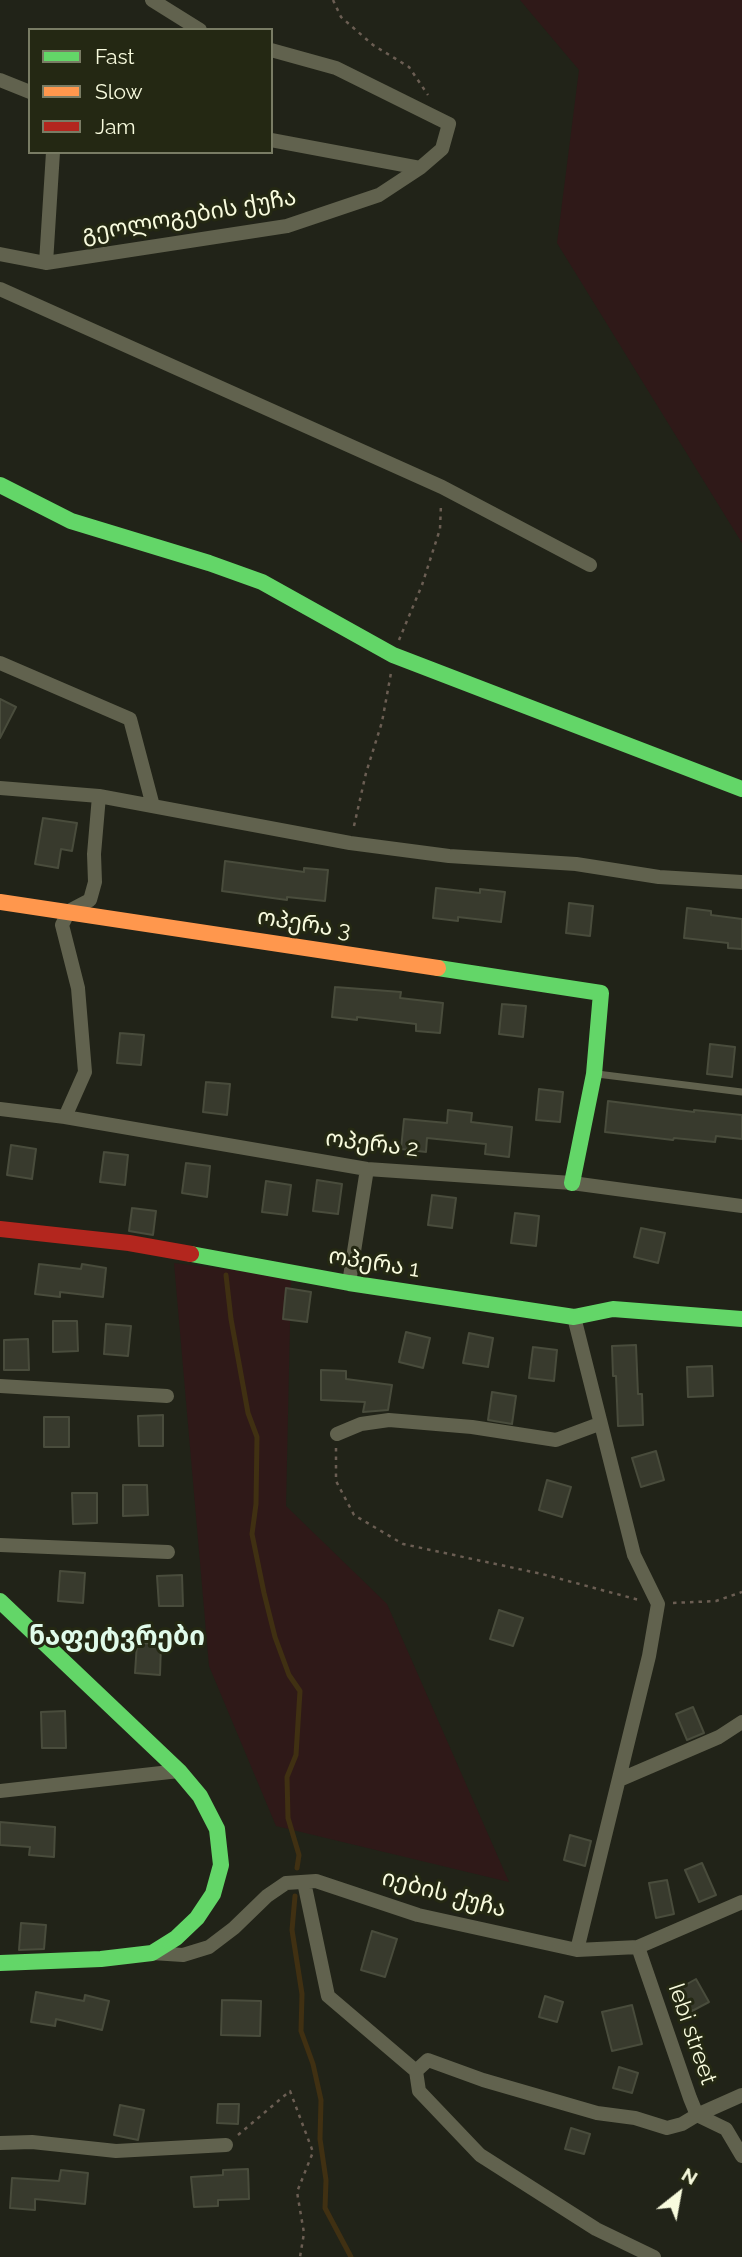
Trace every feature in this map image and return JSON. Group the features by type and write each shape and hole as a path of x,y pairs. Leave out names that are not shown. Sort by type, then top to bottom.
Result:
{"street":[{"path":"152,0 197,28"},
{"name":"გეოლოგების ქუჩა","path":"0,254 47,263 287,226 379,195 420,168 442,149 449,124 336,68 273,51"},
{"path":"0,80 28,91"},
{"path":"273,140 420,168"},
{"path":"47,263 53,154"},
{"path":"0,289 442,487 590,565"},
{"path":"0,485 71,521 209,562 262,582 393,655 742,789"},
{"path":"0,663 130,719 153,806"},
{"path":"0,788 99,796 362,845 449,856 576,864 659,877 742,882"},
{"path":"65,1118 85,1072 78,988 62,925 69,911 90,900 95,882 94,854 99,796"},
{"name":"ოპერა 3","path":"0,902 601,993 594,1074"},
{"path":"572,1183 594,1074"},
{"name":"ოპერა 2","path":"0,1109 367,1169 572,1183 742,1206"},
{"path":"349,1283 367,1169"},
{"name":"ოპერა 1","path":"0,1229 129,1243 349,1283 573,1317 613,1309 742,1319"},
{"path":"573,1317 634,1555 658,1604 649,1656 577,1950"},
{"path":"0,1386 167,1396"},
{"path":"337,1434 361,1424 390,1420 472,1427 556,1440 599,1424"},
{"path":"0,1545 168,1552"},
{"path":"0,1963 101,1959 152,1952 176,1938 197,1918 213,1894 221,1865 217,1829 200,1796 179,1770 3,1607"},
{"path":"619,1780 719,1737 742,1722"},
{"path":"0,1791 87,1783 179,1770"},
{"name":"იების ქუჩა","path":"152,1952 183,1955 209,1947 286,1883 316,1881 418,1915 577,1950 638,1947 742,1902"},
{"path":"303,1882 328,1996 416,2071 419,2091 480,2155 596,2229 654,2257"},
{"name":"Iebi street","path":"638,1947 697,2115 726,2129 742,2156"},
{"path":"416,2071 428,2060 483,2080 597,2113 635,2118 667,2128 682,2124 742,2095"},
{"path":"0,2143 32,2142 116,2151 226,2144"}],"lane":[{"path":"594,1074 742,1092"}],"path":[{"path":"333,0 341,17 373,45 409,67 433,101"},
{"path":"337,1434 336,1481 354,1516 403,1544 542,1574 658,1604 716,1601 742,1592"},
{"path":"226,2144 290,2091 313,2152 297,2192 304,2233 300,2257"}],"shaded area":[{"path":"520,0 742,0 742,543 557,243 579,70"},
{"path":"174,1263 291,1277 286,1506 387,1604 509,1882 276,1826 209,1666"}],"building":[{"path":"0,699 16,707 0,738"},
{"path":"43,818 77,823 72,851 61,849 58,868 35,864"},
{"path":"225,861 304,872 304,868 328,870 325,901 287,897 287,900 222,891"},
{"path":"436,888 480,893 480,889 505,892 501,922 458,917 458,921 433,918"},
{"path":"569,903 593,906 590,936 566,933"},
{"path":"687,908 711,911 711,915 742,919 742,949 728,948 728,943 684,938"},
{"path":"335,987 401,992 400,998 443,1003 440,1033 416,1031 416,1024 332,1017"},
{"path":"502,1004 526,1006 523,1037 499,1034"},
{"path":"120,1033 144,1035 141,1065 117,1063"},
{"path":"710,1044 735,1047 732,1077 707,1074"},
{"path":"206,1082 230,1084 227,1115 203,1112"},
{"path":"539,1089 563,1092 560,1122 536,1120"},
{"path":"608,1101 742,1115 742,1139 716,1136 715,1142 673,1140 605,1132"},
{"path":"448,1110 472,1113 471,1122 512,1127 509,1157 485,1154 486,1144 427,1138 426,1152 401,1149 404,1119 447,1123"},
{"path":"11,1145 36,1149 32,1179 7,1175"},
{"path":"104,1152 128,1155 125,1185 100,1182"},
{"path":"186,1163 210,1166 207,1197 182,1193"},
{"path":"317,1180 342,1184 338,1214 313,1211"},
{"path":"266,1181 291,1185 287,1215 262,1212"},
{"path":"432,1195 456,1198 452,1228 428,1225"},
{"path":"132,1208 156,1211 153,1235 129,1231"},
{"path":"515,1213 539,1216 536,1246 511,1243"},
{"path":"641,1228 665,1233 658,1263 634,1257"},
{"path":"39,1264 81,1269 82,1264 106,1268 103,1297 60,1292 60,1297 35,1294"},
{"path":"286,1288 311,1292 307,1322 283,1319"},
{"path":"53,1321 77,1321 78,1351 53,1352"},
{"path":"106,1324 131,1326 128,1356 104,1354"},
{"path":"406,1332 430,1338 423,1368 399,1362"},
{"path":"469,1333 493,1338 488,1367 463,1363"},
{"path":"28,1339 29,1370 4,1370 4,1340"},
{"path":"636,1345 638,1394 642,1394 643,1425 618,1426 612,1346"},
{"path":"533,1347 557,1350 554,1381 529,1378"},
{"path":"712,1366 713,1396 688,1397 687,1367"},
{"path":"321,1370 346,1371 346,1379 392,1385 388,1410 363,1412 365,1402 321,1400"},
{"path":"492,1392 516,1396 512,1424 488,1420"},
{"path":"163,1415 163,1446 139,1446 138,1416"},
{"path":"44,1417 69,1417 69,1447 44,1447"},
{"path":"656,1451 664,1480 641,1487 632,1458"},
{"path":"547,1480 571,1487 562,1517 539,1510"},
{"path":"123,1485 147,1485 148,1515 123,1516"},
{"path":"72,1493 97,1493 97,1523 73,1524"},
{"path":"60,1571 85,1573 83,1603 58,1601"},
{"path":"182,1575 183,1606 159,1606 157,1576"},
{"path":"499,1610 523,1618 513,1646 490,1639"},
{"path":"137,1643 161,1644 160,1675 135,1673"},
{"path":"693,1707 704,1733 687,1740 676,1714"},
{"path":"65,1711 66,1748 42,1748 41,1712"},
{"path":"0,1822 55,1827 54,1857 29,1855 30,1847 0,1845"},
{"path":"570,1835 591,1841 585,1866 564,1860"},
{"path":"702,1863 716,1895 699,1902 685,1870"},
{"path":"667,1880 674,1914 656,1918 649,1883"},
{"path":"21,1923 46,1925 44,1949 19,1950"},
{"path":"372,1931 397,1939 385,1977 361,1970"},
{"path":"696,1979 709,2002 692,2011 680,1988"},
{"path":"36,1992 84,2001 85,1995 109,2001 102,2030 56,2019 55,2026 31,2022"},
{"path":"545,1996 563,2002 557,2022 539,2017"},
{"path":"222,2000 261,2001 260,2036 221,2035"},
{"path":"632,2005 642,2044 612,2051 602,2012"},
{"path":"619,2067 638,2073 632,2093 613,2088"},
{"path":"218,2104 239,2104 238,2124 217,2123"},
{"path":"120,2105 144,2110 138,2140 114,2135"},
{"path":"571,2128 590,2134 584,2154 565,2149"},
{"path":"248,2169 249,2199 218,2200 218,2206 194,2207 191,2177 223,2175 223,2170"},
{"path":"61,2170 88,2173 85,2204 35,2199 35,2210 10,2208 12,2178 59,2181"}],"waterway":[{"path":"226,1275 248,1413 257,1437 256,1504 252,1534 275,1637 289,1675 300,1691 296,1755 287,1777 288,1818 299,1855 297,1868"},
{"path":"295,1896 292,1930 302,1994 301,2031 313,2064 321,2100 320,2139 326,2180 325,2208 351,2257"}],"traffic: fast":[{"path":"0,485 71,521 262,582 393,655 742,789"},
{"path":"438,968 601,993 594,1074 572,1183"},
{"path":"191,1254 349,1283 574,1317 613,1309 742,1319"},
{"path":"0,1601 179,1771 200,1796 217,1829 221,1865 213,1894 197,1918 176,1938 152,1953 101,1959 0,1963"}],"traffic: slow":[{"path":"0,902 438,968"}],"traffic: jam":[{"path":"0,1229 129,1243 191,1254"}],"district":[{"name":"ნაფეტვრები","path":"117,1637"}]}
